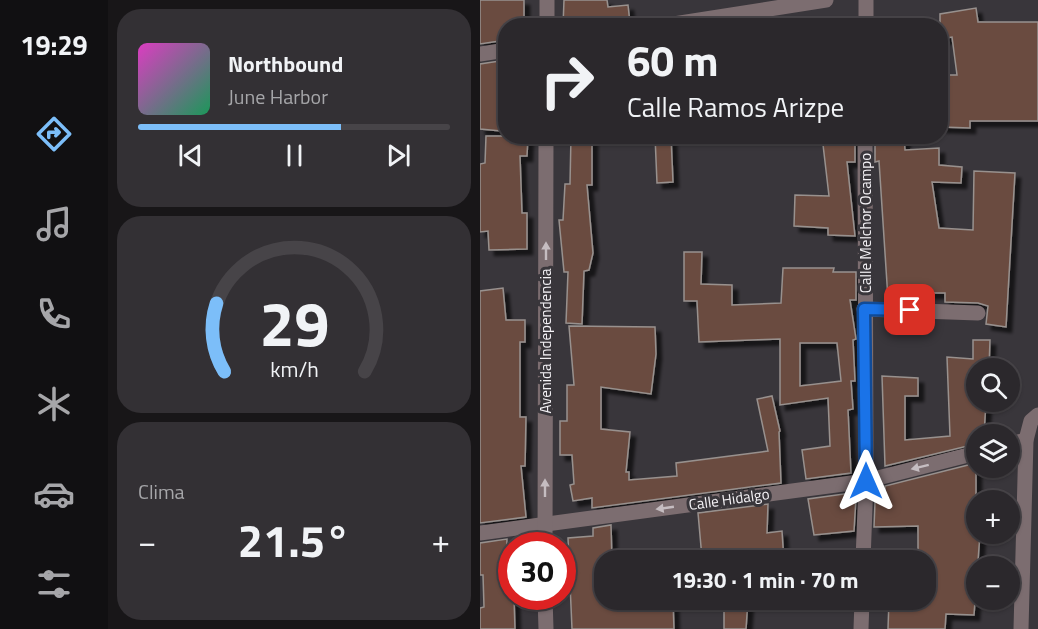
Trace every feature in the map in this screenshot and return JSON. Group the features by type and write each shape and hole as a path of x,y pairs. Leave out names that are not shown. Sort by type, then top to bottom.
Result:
{"street":[{"path":"547,0 547,18"},
{"path":"712,18 826,0"},
{"path":"866,0 866,18"},
{"path":"480,54 498,51"},
{"name":"Avenida Independencia","path":"545,532 546,144"},
{"name":"Calle Melchor Ocampo","path":"863,550 866,481 865,144"},
{"path":"864,309 978,313"},
{"path":"1021,629 1026,440 1031,421 1038,415"},
{"path":"1020,442 1026,440"},
{"name":"Calle Hidalgo","path":"480,532 866,481 966,456"},
{"path":"545,610 546,629"},
{"path":"861,629 862,610"}],"building":[{"path":"480,0 524,0 524,18 498,18 498,41 480,44"},
{"path":"564,0 607,0 608,7 628,5 629,18 563,18"},
{"path":"976,8 978,22 1038,22 1038,121 970,121 970,128 948,127 948,75 957,75 952,37 948,38 948,18 940,18 940,14"},
{"path":"498,61 498,131 480,129 480,64"},
{"path":"486,136 498,136 498,144 528,144 527,156 520,156 522,213 527,213 527,249 489,250 488,231 480,232 480,164 485,163"},
{"path":"571,144 592,144 592,185 587,185 593,253 589,270 584,271 582,324 566,323 568,272 564,272 559,220 563,220 565,184 570,184"},
{"path":"655,144 671,144 673,182 657,183"},
{"path":"823,144 855,144 855,162 847,162 855,236 828,235 828,228 794,226 795,195 829,196"},
{"path":"875,144 905,144 905,150 939,148 939,165 962,167 961,183 932,182 939,228 973,230 974,171 1015,173 1006,327 986,324 988,306 978,303 945,302 945,293 920,293 920,301 888,299 879,161 875,162"},
{"path":"684,252 702,252 701,284 732,285 732,305 781,303 783,268 834,268 833,272 856,272 856,300 850,300 856,339 853,340 855,381 851,381 853,409 848,410 851,473 806,479 802,450 830,446 828,398 780,405 780,339 699,342 697,301 684,301","holes":["800,343 837,343 841,381 800,386"]},
{"path":"503,288 506,320 525,320 525,342 520,342 520,417 526,417 525,466 521,466 526,517 480,523 480,291"},
{"path":"569,326 655,327 656,354 651,394 601,387 601,429 630,432 626,472 629,472 629,480 677,476 676,463 768,451 757,399 772,396 780,431 781,483 592,508 592,498 573,501 570,485 574,484 572,455 560,455 560,421 567,421 567,385 574,385"},
{"path":"973,340 990,340 989,358 973,358"},
{"path":"947,357 966,358 966,412 985,412 985,424 966,424 966,446 885,466 882,376 918,378 918,396 905,396 905,440 950,436"},
{"path":"966,466 966,478 976,478 976,490 966,490 966,544 979,544 978,556 966,556 966,610 974,610 974,615 946,614 945,629 888,629 889,610 936,610 936,550 918,550 918,526 874,527 875,502 886,502 885,486"},
{"path":"851,493 852,498 856,498 854,531 814,535 808,499"},
{"path":"768,504 767,533 782,531 783,550 701,550 698,513"},
{"path":"611,525 612,550 594,550 594,610 673,610 674,629 572,629 571,610 576,610 576,537 593,536 593,528"},
{"path":"498,540 498,610 514,610 515,629 480,629 480,608 484,607 483,575 480,575 480,543"},
{"path":"724,610 747,610 746,629 724,629"}],"route":[{"path":"866,481 864,309 910,310"}]}
